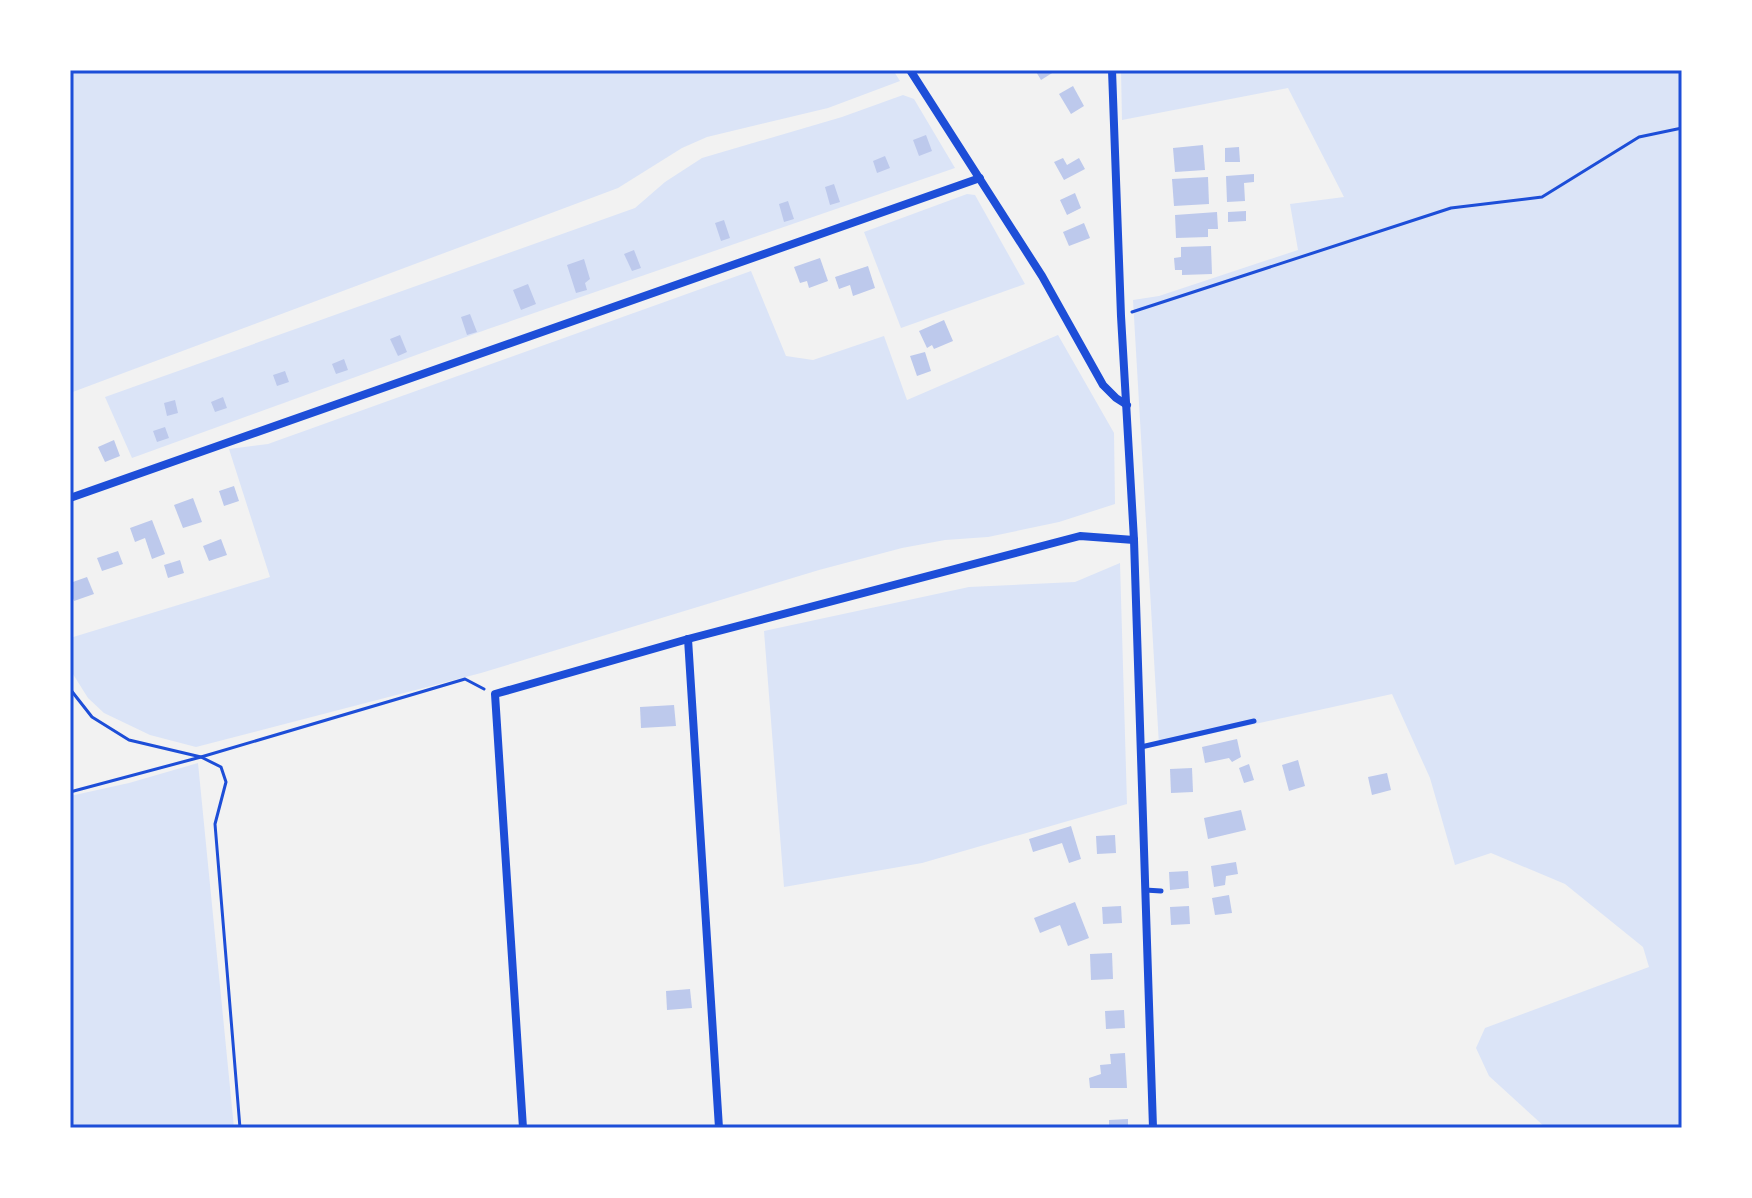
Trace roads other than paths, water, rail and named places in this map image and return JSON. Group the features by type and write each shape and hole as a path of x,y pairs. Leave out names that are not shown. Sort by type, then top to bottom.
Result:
{"street":[{"path":"910,70 1042,276 1103,385 1127,405"},
{"path":"1112,70 1121,316 1134,540 1153,1128"},
{"path":"70,498 980,178"},
{"path":"523,1128 495,694 688,639 1080,536 1134,540"},
{"path":"688,639 719,1128"}],"lane":[{"path":"1141,747 1254,721"},
{"path":"1145,890 1161,891"}]}
